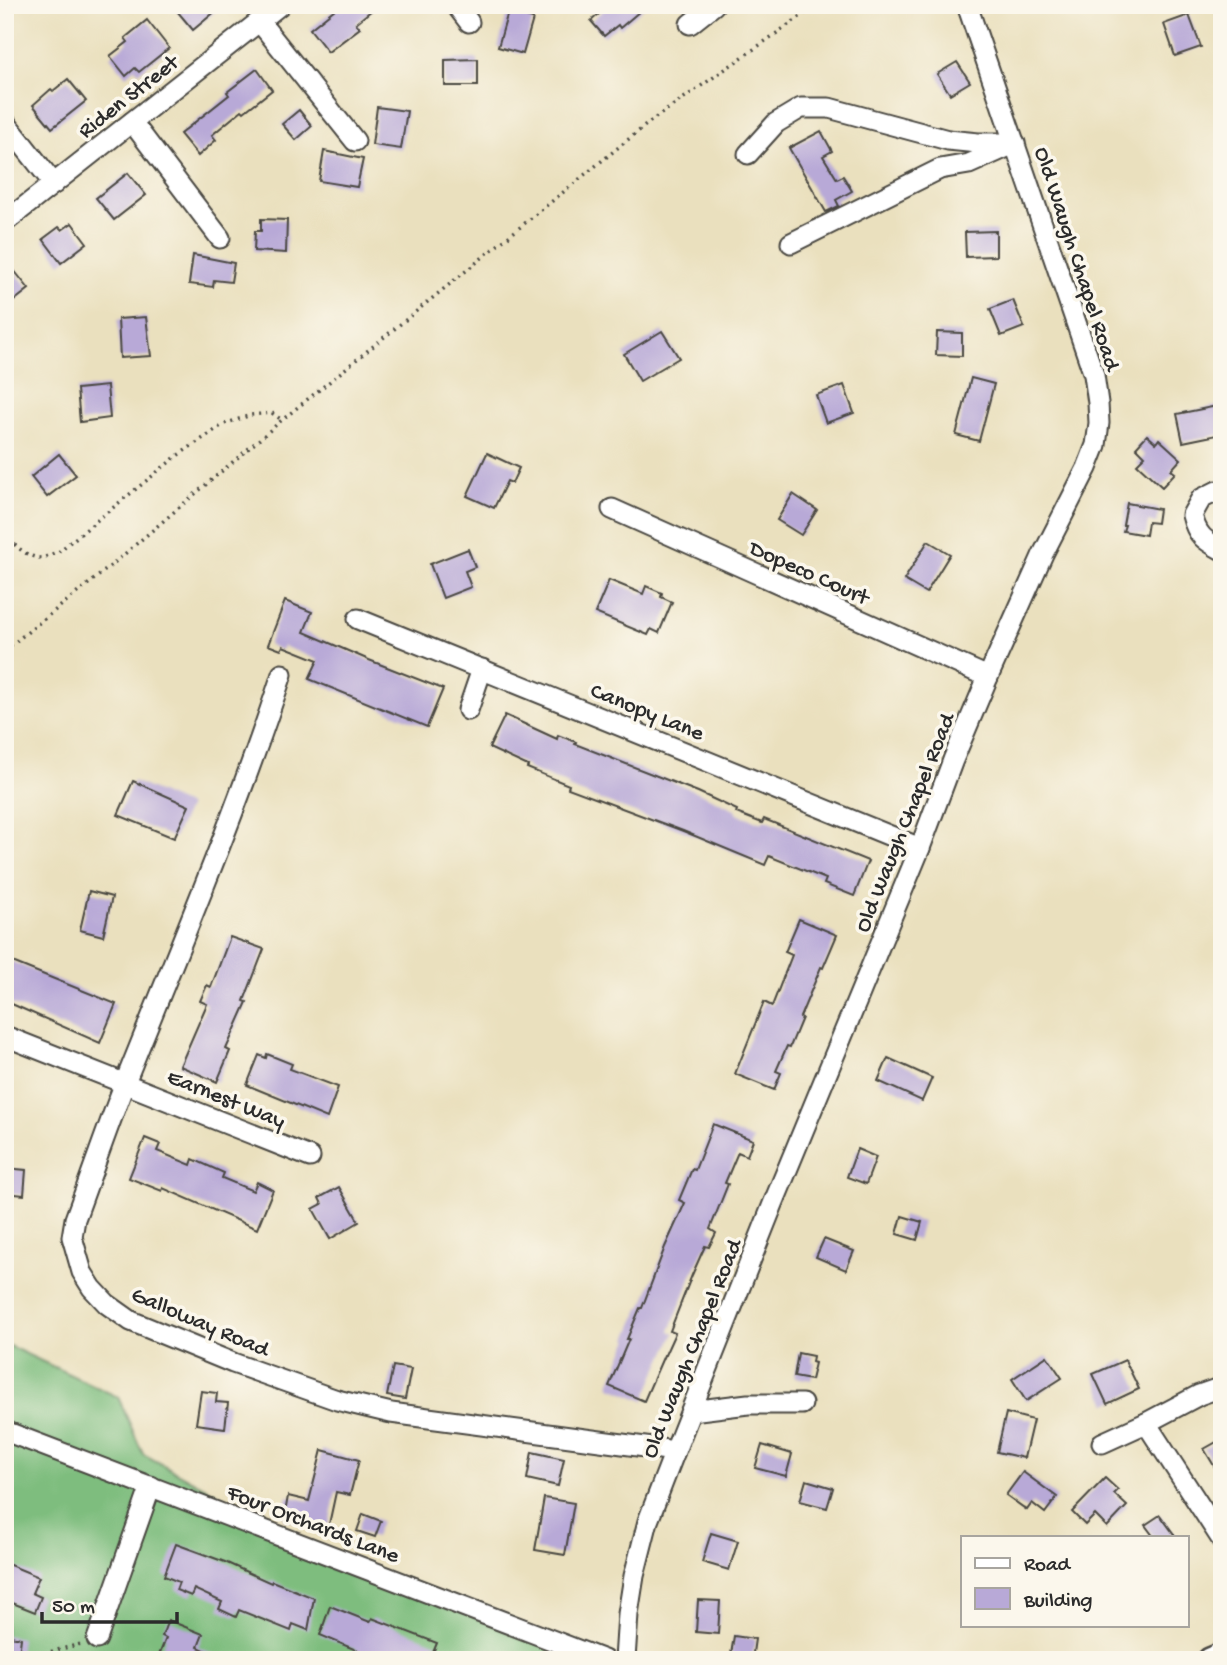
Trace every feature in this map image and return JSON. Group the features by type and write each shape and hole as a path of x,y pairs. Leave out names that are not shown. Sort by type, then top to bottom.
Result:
{"main road":[{"path":"1210,1660 1222,1655"}],"street":[{"name":"Riden Street","path":"5,222 280,5"},
{"path":"456,5 469,22"},
{"path":"690,23 714,5"},
{"name":"Old Waugh Chapel Road","path":"625,1660 634,1576 648,1521 675,1451 920,848 953,760 1043,554 1096,445 1099,423 1094,375 967,5"},
{"path":"259,21 355,141"},
{"path":"748,154 776,123 801,108 830,108 948,140 1015,143"},
{"path":"5,122 54,184"},
{"path":"132,122 220,238"},
{"path":"792,243 940,169 968,164 1015,143"},
{"path":"1222,492 1217,491 1201,499 1192,515 1195,530 1207,542 1222,550"},
{"name":"Dopeco Court","path":"612,509 988,677"},
{"name":"Canopy Lane","path":"358,619 920,848"},
{"path":"468,710 482,669"},
{"name":"Galloway Road","path":"282,674 204,891 125,1083 75,1219 72,1237 82,1272 107,1304 131,1321 233,1363 337,1400 391,1413 675,1451"},
{"name":"Earnest Way","path":"5,1035 310,1157"},
{"path":"1102,1443 1199,1395 1222,1387"},
{"path":"691,1411 748,1404 802,1404"},
{"path":"1146,1423 1222,1540"},
{"name":"Four Orchards Lane","path":"5,1431 604,1660"},
{"path":"97,1639 151,1486"}],"path":[{"path":"5,650 101,574 282,420 652,121 817,5"},
{"path":"5,534 26,553 41,558 58,552 177,456 224,424 251,415 272,413 282,420"},
{"path":"18,1660 97,1639"}],"green space":[{"path":"5,1344 118,1397 143,1454 348,1565 584,1660 5,1660"}],"building":[{"path":"172,5 223,5 193,30"},
{"path":"340,5 378,5 356,23 360,28 328,52 310,29"},
{"path":"609,5 647,5 620,28 618,25 604,36 591,21"},
{"path":"508,12 533,19 523,54 498,47"},
{"path":"1189,15 1201,47 1175,56 1164,24"},
{"path":"147,20 169,48 139,72 135,68 126,76 110,56 128,42 125,38"},
{"path":"478,59 478,86 445,86 445,60"},
{"path":"957,62 970,82 950,94 937,74"},
{"path":"257,69 272,90 212,135 216,140 198,156 180,134"},
{"path":"68,79 86,101 52,128 33,105 51,89 53,91"},
{"path":"377,107 407,111 401,149 372,145"},
{"path":"299,110 312,126 296,140 282,124"},
{"path":"821,131 832,151 823,156 837,179 843,176 852,191 836,200 839,206 826,212 789,148"},
{"path":"324,151 363,159 357,187 319,181"},
{"path":"128,173 146,195 114,220 96,198"},
{"path":"261,219 287,220 286,253 254,251 255,231 261,231"},
{"path":"72,223 87,243 61,263 43,239 59,227 62,230"},
{"path":"996,231 996,256 966,257 965,232"},
{"path":"193,255 234,263 231,282 214,280 213,287 189,284"},
{"path":"13,269 29,289 5,308 5,275"},
{"path":"1013,300 1024,327 1001,336 990,309"},
{"path":"146,317 151,356 120,358 118,319"},
{"path":"662,331 679,358 640,381 624,354"},
{"path":"937,332 962,333 962,356 936,355"},
{"path":"971,378 994,384 979,441 956,435"},
{"path":"844,385 854,413 826,423 816,395"},
{"path":"107,386 110,418 80,422 77,389"},
{"path":"1222,405 1222,434 1183,442 1177,414"},
{"path":"1147,435 1156,443 1159,439 1181,459 1171,470 1175,473 1162,487 1137,464 1145,456 1136,447"},
{"path":"487,453 519,468 512,483 507,481 494,508 467,496"},
{"path":"59,454 76,475 47,497 31,477"},
{"path":"793,494 817,510 801,535 777,520"},
{"path":"1127,503 1159,509 1157,523 1148,522 1146,535 1123,531"},
{"path":"928,541 950,554 926,593 904,580"},
{"path":"468,549 475,567 465,571 471,587 443,598 430,564"},
{"path":"609,580 643,594 646,586 662,593 661,597 672,602 659,633 651,629 648,635 595,613"},
{"path":"285,601 312,612 304,632 443,689 427,727 309,679 318,660 283,646 281,650 268,645"},
{"path":"505,715 557,739 558,735 698,792 737,810 736,813 762,823 764,819 868,861 854,896 824,884 826,879 769,856 765,865 568,788 569,785 527,768 528,766 489,748"},
{"path":"133,781 189,806 174,838 118,815"},
{"path":"89,891 112,897 103,936 80,930"},
{"path":"799,919 837,935 800,1017 802,1018 790,1047 787,1046 776,1071 781,1073 774,1090 735,1074 764,1002 772,1006 792,955 785,952"},
{"path":"230,937 264,949 244,1001 247,1002 226,1049 230,1051 217,1082 180,1066 207,1004 200,1001 207,985 211,987"},
{"path":"5,959 116,1004 100,1043 5,1001"},
{"path":"267,1054 292,1064 290,1069 338,1087 327,1118 247,1085 259,1055 266,1058"},
{"path":"888,1058 932,1078 922,1101 878,1081"},
{"path":"713,1124 753,1140 747,1156 738,1152 725,1183 728,1184 710,1229 716,1233 709,1247 705,1246 692,1275 670,1331 675,1333 644,1401 609,1386 685,1203 679,1200 692,1169 695,1170"},
{"path":"145,1138 160,1144 157,1151 191,1165 193,1159 224,1173 222,1178 253,1191 257,1182 273,1190 257,1229 163,1188 162,1191 129,1178"},
{"path":"857,1149 876,1157 866,1184 847,1177"},
{"path":"5,1168 26,1170 24,1195 5,1193"},
{"path":"339,1187 359,1222 330,1239 313,1209 322,1204 319,1198"},
{"path":"902,1216 922,1222 917,1240 897,1234"},
{"path":"824,1239 854,1251 846,1270 816,1257"},
{"path":"798,1353 813,1356 812,1362 815,1363 811,1380 794,1377"},
{"path":"1047,1356 1062,1378 1026,1401 1012,1379"},
{"path":"1125,1360 1139,1389 1107,1404 1093,1374"},
{"path":"393,1366 411,1369 405,1399 387,1396"},
{"path":"201,1391 217,1393 216,1402 228,1403 225,1428 196,1424"},
{"path":"1006,1413 1033,1420 1024,1458 997,1452"},
{"path":"1222,1439 1222,1479 1204,1449"},
{"path":"762,1445 792,1454 786,1476 755,1468"},
{"path":"322,1450 359,1460 350,1495 336,1492 328,1529 284,1519 288,1496 309,1501"},
{"path":"532,1452 564,1459 558,1486 527,1479"},
{"path":"1023,1472 1057,1497 1045,1513 1032,1503 1027,1510 1006,1495"},
{"path":"1105,1478 1118,1490 1114,1494 1127,1506 1107,1527 1095,1515 1085,1525 1072,1512"},
{"path":"806,1480 833,1488 827,1508 800,1501"},
{"path":"544,1498 574,1503 565,1555 535,1550"},
{"path":"363,1514 381,1521 375,1537 357,1531"},
{"path":"1160,1515 1175,1536 1153,1536 1145,1525"},
{"path":"711,1533 738,1541 729,1570 702,1562"},
{"path":"176,1544 314,1598 308,1630 293,1624 291,1631 239,1610 236,1617 219,1609 222,1602 194,1589 191,1596 176,1590 179,1582 164,1576"},
{"path":"5,1563 39,1577 32,1593 41,1597 35,1612 5,1600"},
{"path":"698,1600 720,1601 718,1634 696,1632"},
{"path":"330,1606 370,1622 372,1618 437,1643 430,1660 371,1660 373,1657 320,1635"},
{"path":"168,1620 203,1634 198,1647 226,1660 172,1660 159,1655 166,1638 162,1636"},
{"path":"5,1635 21,1638 19,1654 5,1652"},
{"path":"734,1636 755,1639 752,1660 730,1660"}]}
